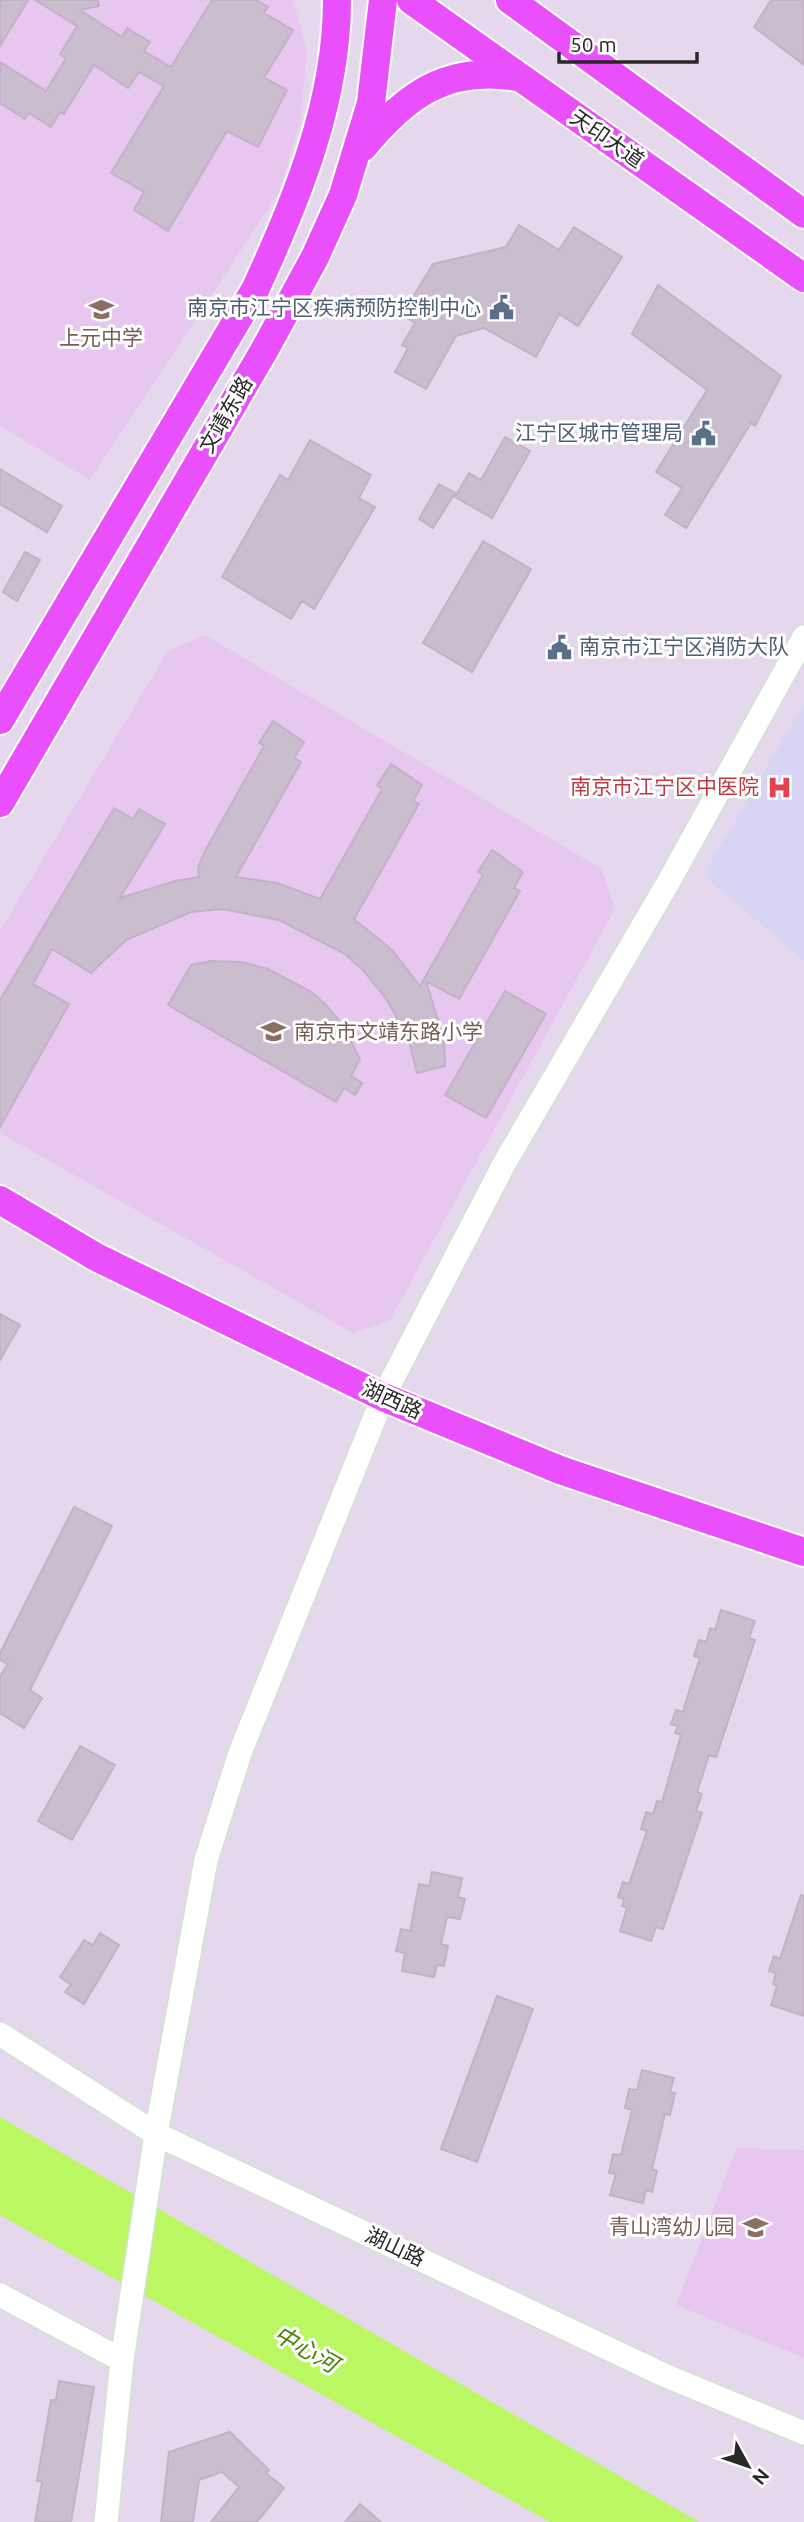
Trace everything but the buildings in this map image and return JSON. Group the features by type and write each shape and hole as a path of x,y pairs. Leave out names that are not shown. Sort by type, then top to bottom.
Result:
{"main road":[{"name":"文靖东路","path":"0,720 255,290 286,223 311,153 327,87 337,0"},
{"name":"文靖东路","path":"0,803 265,349 315,257 343,195 371,103 383,0"},
{"name":"天印大道","path":"411,0 804,278"},
{"path":"510,0 804,214"},
{"path":"357,154 386,120 421,92 454,78 492,73 520,77"},
{"name":"湖西路","path":"0,1200 96,1257 383,1397 560,1470 804,1552"}],"street":[{"path":"106,2522 122,2360 156,2134 206,1860 245,1741 383,1397 504,1164 669,881 804,637"},
{"name":"湖山路","path":"0,2034 156,2134 664,2375 804,2433"},
{"path":"0,2295 122,2360"}],"shaded area":[{"name":"上元中学","path":"0,0 293,0 307,50 301,117 280,191 90,480 0,426"},
{"name":"南京市文靖东路小学","path":"205,635 602,869 615,909 390,1320 353,1333 0,1133 0,931 167,652"},
{"name":"南京市江宁区中医院","path":"804,704 804,960 711,882 706,870"},
{"name":"青山湾幼儿园","path":"737,2148 804,2150 804,2358 676,2305"}],"water":[{"name":"中心河","path":"0,2117 699,2522 550,2522 0,2215"}],"place":[{"name":"南京市江宁区疾病预防控制中心","path":"501,308"},
{"name":"上元中学","path":"101,309"},
{"name":"江宁区城市管理局","path":"703,433"},
{"name":"南京市江宁区消防大队","path":"559,647"},
{"name":"南京市江宁区中医院","path":"779,787"},
{"name":"南京市文靖东路小学","path":"274,1032"},
{"name":"青山湾幼儿园","path":"755,2227"}]}
